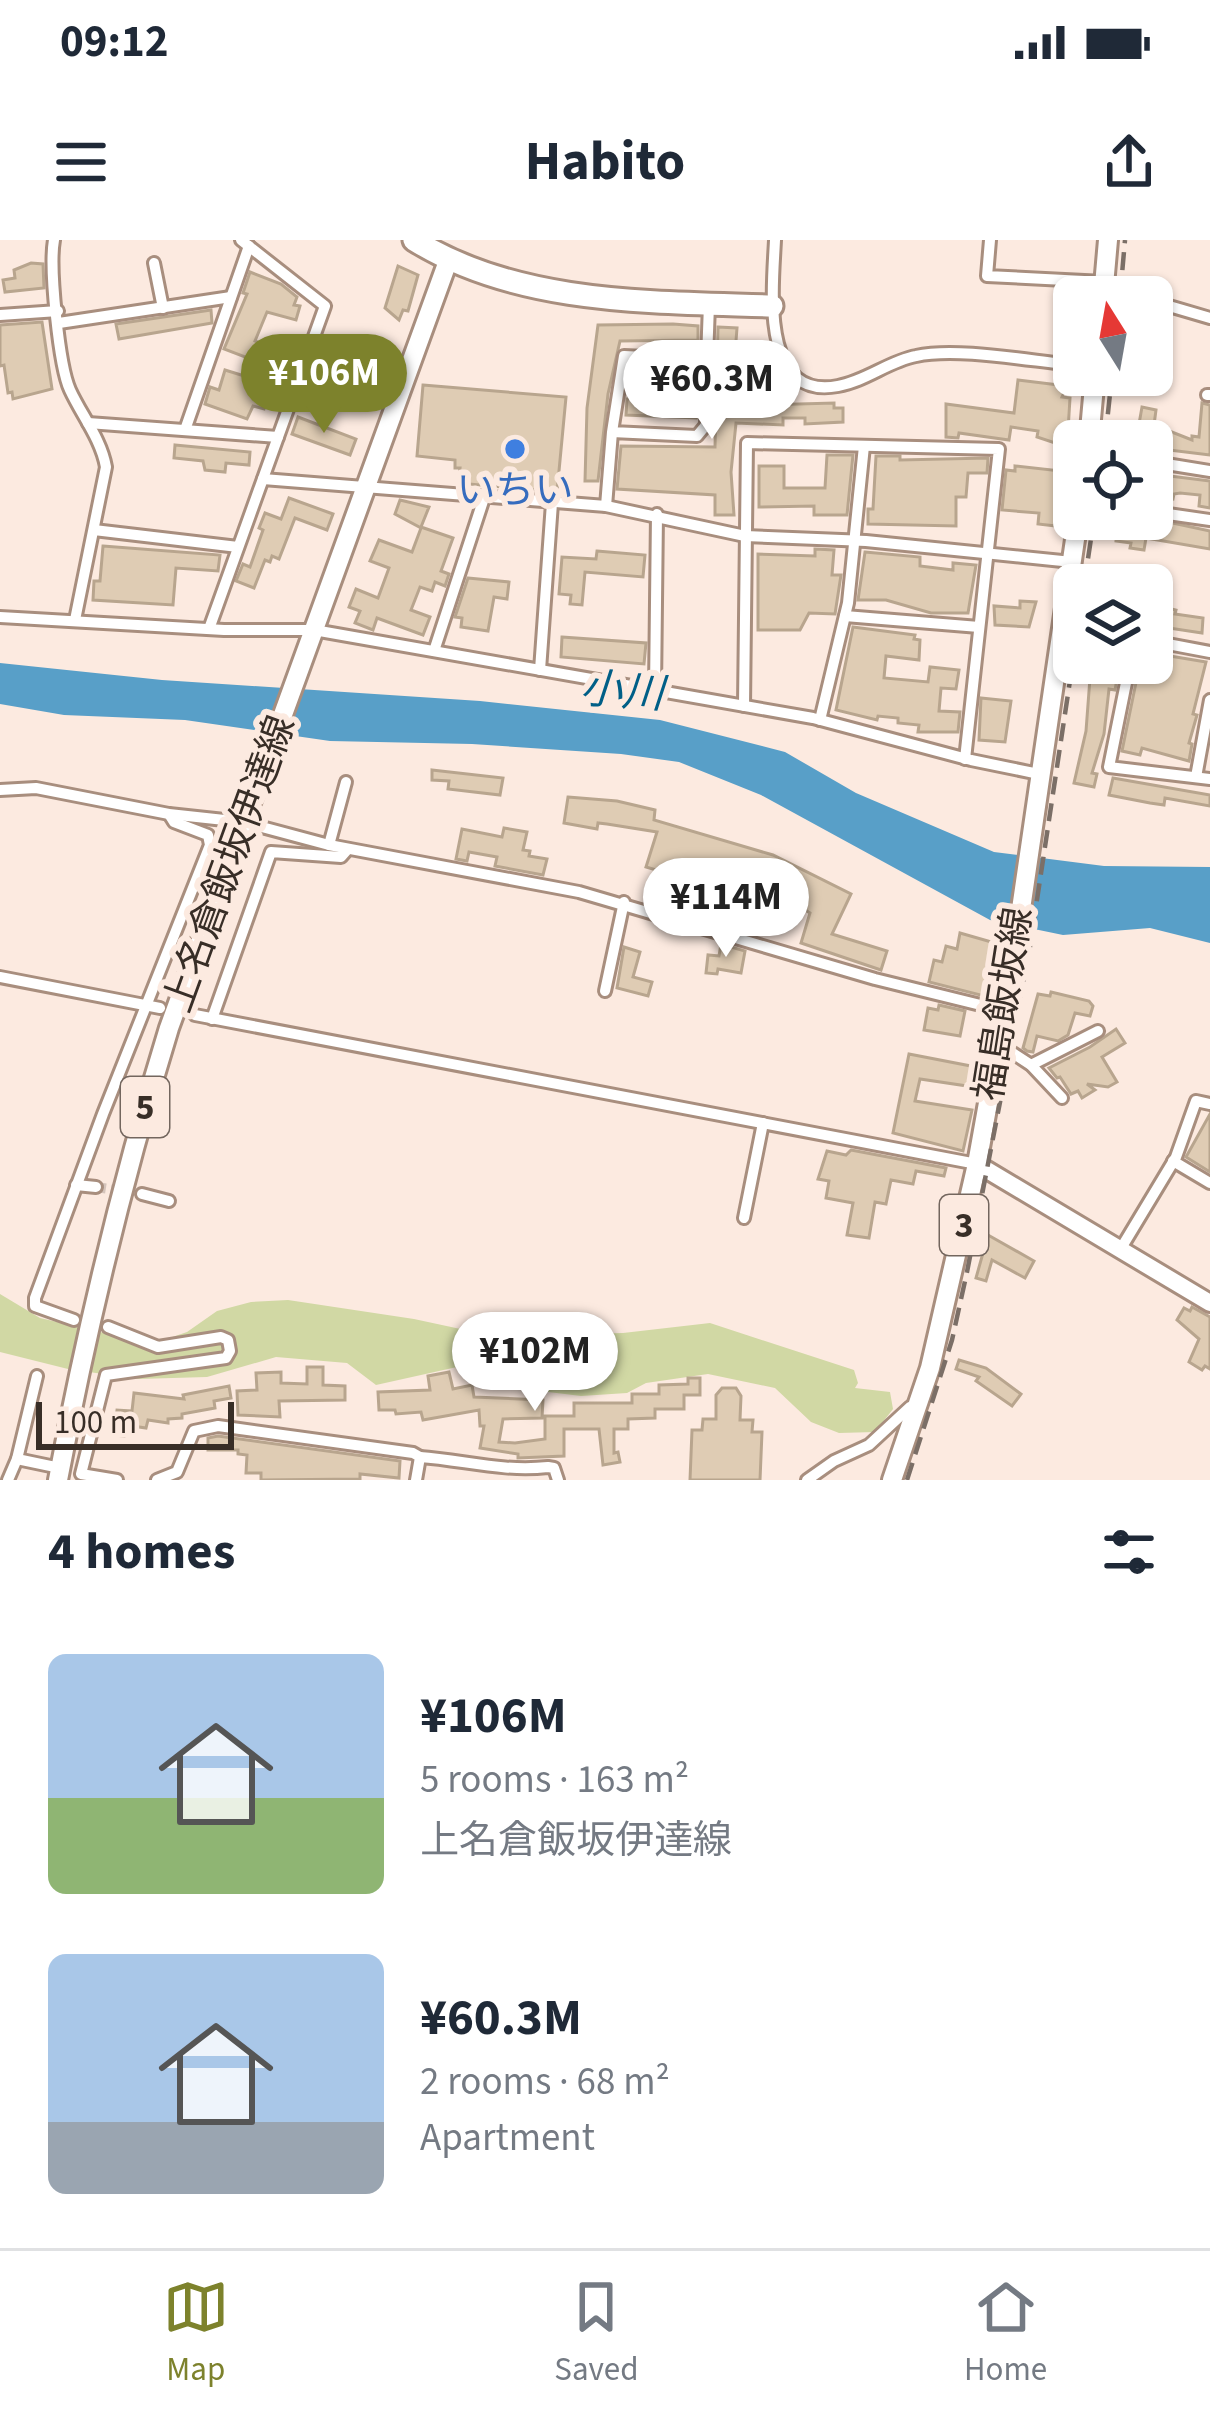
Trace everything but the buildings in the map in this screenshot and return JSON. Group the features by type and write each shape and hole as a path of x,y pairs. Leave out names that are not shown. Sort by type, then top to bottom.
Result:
{"highway":[{"path":"414,240 448,261 511,281 583,295 772,306"}],"main road":[{"path":"1105,276 1108,240"},
{"name":"上名倉飯坂伊達線","path":"59,1474 90,1313 169,1028 448,261"},
{"name":"福島飯坂線","path":"892,1480 951,1285 977,1165 1013,964 1075,540"},
{"path":"977,1165 1210,1303"}],"street":[{"path":"54,240 52,269 66,381 104,453 106,467 75,620"},
{"path":"775,240 772,306 782,359 805,381 823,387 849,383 899,361 931,354 1053,363"},
{"path":"990,240 987,275 1053,283"},
{"path":"185,430 245,243 325,306 208,629"},
{"path":"154,263 163,308"},
{"path":"0,315 58,317 231,297"},
{"path":"611,432 697,436 706,425 709,304"},
{"path":"1173,307 1210,318"},
{"path":"606,506 611,432 624,356 707,360"},
{"path":"88,423 278,436"},
{"path":"744,706 747,443 999,449 964,759"},
{"path":"820,720 845,616 864,446"},
{"path":"1173,466 1210,471"},
{"path":"262,479 606,506 746,536 855,540 1072,562"},
{"path":"434,651 485,495"},
{"path":"540,670 552,503"},
{"path":"656,690 657,514"},
{"path":"1173,515 1210,520"},
{"path":"94,530 238,547"},
{"path":"845,616 979,627"},
{"path":"0,617 313,637 434,651 820,720 1038,780"},
{"path":"1173,645 1210,652"},
{"path":"1126,684 1109,767 1203,778 1210,700"},
{"path":"329,845 346,782"},
{"path":"0,790 36,788 169,814 243,822 348,849 624,902 874,979 1005,1011"},
{"path":"74,1320 35,1306 76,1185 154,1007 210,845 208,836 173,822 169,814"},
{"path":"212,1019 271,852 341,856 348,849"},
{"path":"605,991 624,902"},
{"path":"0,977 154,1007"},
{"path":"195,1015 977,1165"},
{"path":"1031,1066 1098,1031"},
{"path":"999,1044 1031,1066 1062,1098"},
{"path":"1120,1250 1173,1161 1196,1101 1210,1104"},
{"path":"744,1218 763,1123"},
{"path":"1173,1161 1210,1183"},
{"path":"76,1185 95,1187"},
{"path":"142,1194 169,1202"},
{"path":"108,1327 158,1347 221,1337 228,1340 230,1351 226,1358 106,1375 81,1474 117,1480"},
{"path":"8,1480 37,1376"},
{"path":"807,1480 869,1445 904,1410 916,1410"},
{"path":"159,1480 177,1472 190,1436 202,1427 305,1436 500,1469 548,1466 559,1480"},
{"path":"416,1480 420,1457"},
{"path":"17,1459 59,1474"}],"green space":[{"path":"0,1294 40,1318 152,1344 187,1332 217,1311 251,1302 288,1300 493,1336 623,1333 710,1323 854,1370 855,1388 890,1392 893,1409 875,1432 839,1433 811,1422 775,1388 708,1374 646,1383 627,1393 581,1396 532,1390 457,1367 376,1385 347,1363 276,1357 207,1377 138,1379 68,1369 0,1352"}],"water":[{"path":"0,663 660,720 785,752 856,793 994,852 1104,866 1210,867 1210,943 1150,928 1063,935 990,920 761,795 679,762 472,744 330,741 185,720 64,715 0,704"}],"tunnel":[{"path":"96,1187 128,1192"}],"railway":[{"path":"1122,276 1125,240"},
{"path":"1107,420 1110,396"},
{"path":"1087,564 1091,540"},
{"path":"907,1480 952,1340 967,1272 1029,953 1069,684"}],"place":[{"name":"いちい","path":"515,449"}],"water label":[{"name":"小川","path":"622,692"}]}
